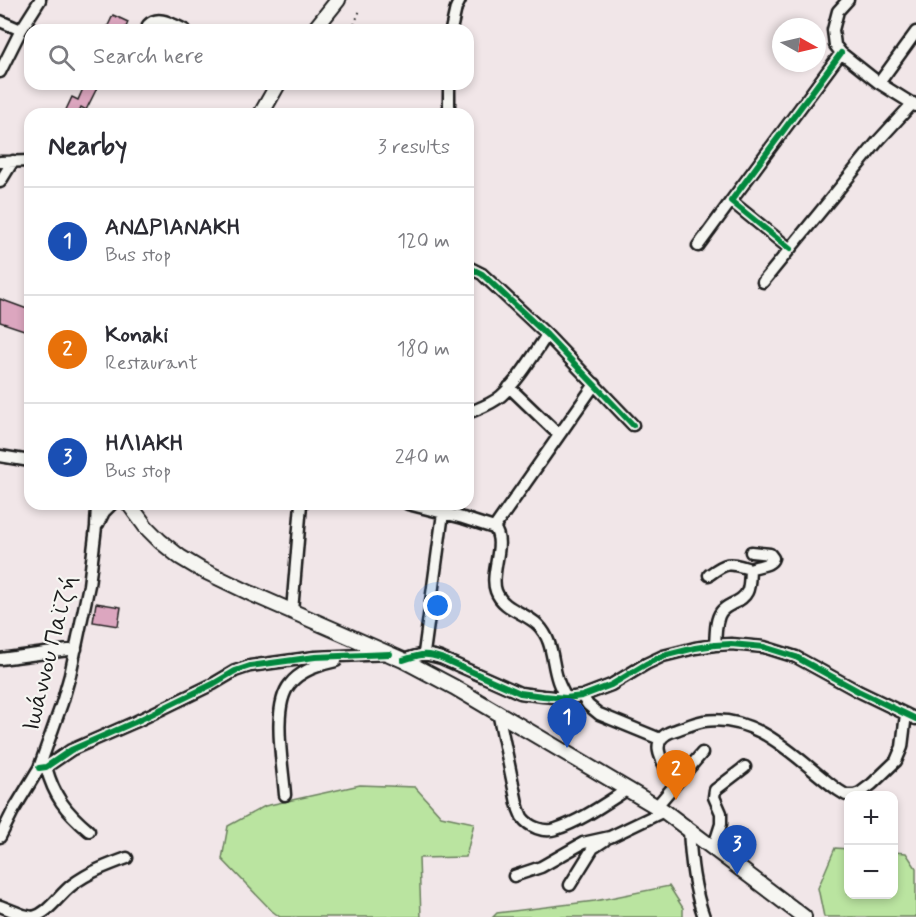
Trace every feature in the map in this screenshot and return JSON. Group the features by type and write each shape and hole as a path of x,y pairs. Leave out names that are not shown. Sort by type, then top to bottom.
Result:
{"main road":[{"path":"319,24 338,0"},
{"path":"264,108 275,90"},
{"path":"133,510 160,541 200,569 397,657 498,712 628,789 660,809 804,917"}],"street":[{"path":"25,24 40,0"},
{"path":"452,24 460,0"},
{"path":"763,282 878,141 914,104 879,83 841,53 835,45 833,30 838,11 848,0"},
{"path":"149,24 153,20 160,19 168,24"},
{"path":"0,21 21,30"},
{"path":"0,72 24,25"},
{"path":"879,83 916,32"},
{"path":"698,246 841,53"},
{"path":"449,90 449,108"},
{"path":"0,182 14,161"},
{"path":"0,162 24,161"},
{"path":"730,201 790,249"},
{"path":"474,270 482,274 547,335 633,425"},
{"path":"474,411 489,405 502,396 547,335"},
{"path":"494,528 595,384"},
{"path":"509,387 559,435"},
{"path":"0,456 24,459"},
{"name":"Ιωάννου Παϊζή","path":"0,837 13,811 43,767 62,703 90,585 97,510"},
{"path":"96,527 105,510"},
{"path":"292,611 300,510"},
{"path":"431,510 494,528 499,536 494,587 505,604 530,618 543,631 552,648 558,682 566,698"},
{"path":"424,654 443,513"},
{"path":"709,575 726,564 750,569 770,563 773,558 770,554 752,552"},
{"path":"715,645 719,616 725,607 746,595 749,588 750,569"},
{"path":"88,831 57,798 43,767 71,750 135,722 235,671 250,666 289,660 315,657 397,657 424,654 441,658 520,693 566,698 582,696 612,685 646,663 663,656 695,648 731,644 764,647 796,657 858,691 911,716 896,761 872,784 854,795 846,795 838,790 780,743 750,727 716,720 669,732 660,739 658,750 675,784"},
{"path":"0,659 76,649"},
{"path":"285,795 279,717 283,697 290,684 300,675 324,664 354,657"},
{"path":"582,696 588,705 599,714 660,739"},
{"path":"498,712 517,803 521,816 528,823 540,829 554,830 585,815 628,789"},
{"path":"570,885 593,848 660,809 675,784 702,753"},
{"path":"713,849 721,824 721,813 714,797 716,790 745,767"},
{"path":"689,831 697,896 704,917"},
{"path":"514,876 541,867 583,843 610,837"},
{"path":"0,906 32,917 43,913 84,876 127,858"}],"path":[{"path":"354,24 360,10"}],"green space":[{"path":"360,785 415,787 441,816 474,823 466,857 419,858 421,917 280,917 222,859 228,826 265,806"},
{"path":"835,848 844,849 844,899 898,899 898,852 906,853 916,868 916,917 824,917 818,888"},
{"path":"669,886 683,908 683,917 493,917 497,913 595,901"}],"building":[{"path":"113,15 128,22 127,24 109,24"},
{"path":"82,90 96,90 87,108 67,108 72,97 78,100"},
{"path":"0,299 24,308 24,330 0,322"},
{"path":"96,603 121,607 118,626 93,622"}],"cycle path":[{"path":"790,249 731,201 841,53"},
{"path":"474,270 482,274 547,335 633,425"},
{"path":"403,660 422,655 435,656 520,693 566,698 582,696 611,685 663,656 715,645 764,647 796,657 916,719"},
{"path":"39,768 46,767 71,750 135,722 235,671 250,666 315,657 390,654"}],"place":[{"name":"ΑΝΔΡΙΑΝΑΚΗ","path":"567,748"},
{"name":"Konaki","path":"676,800"},
{"name":"ΗΛΙΑΚΗ","path":"737,875"}]}
